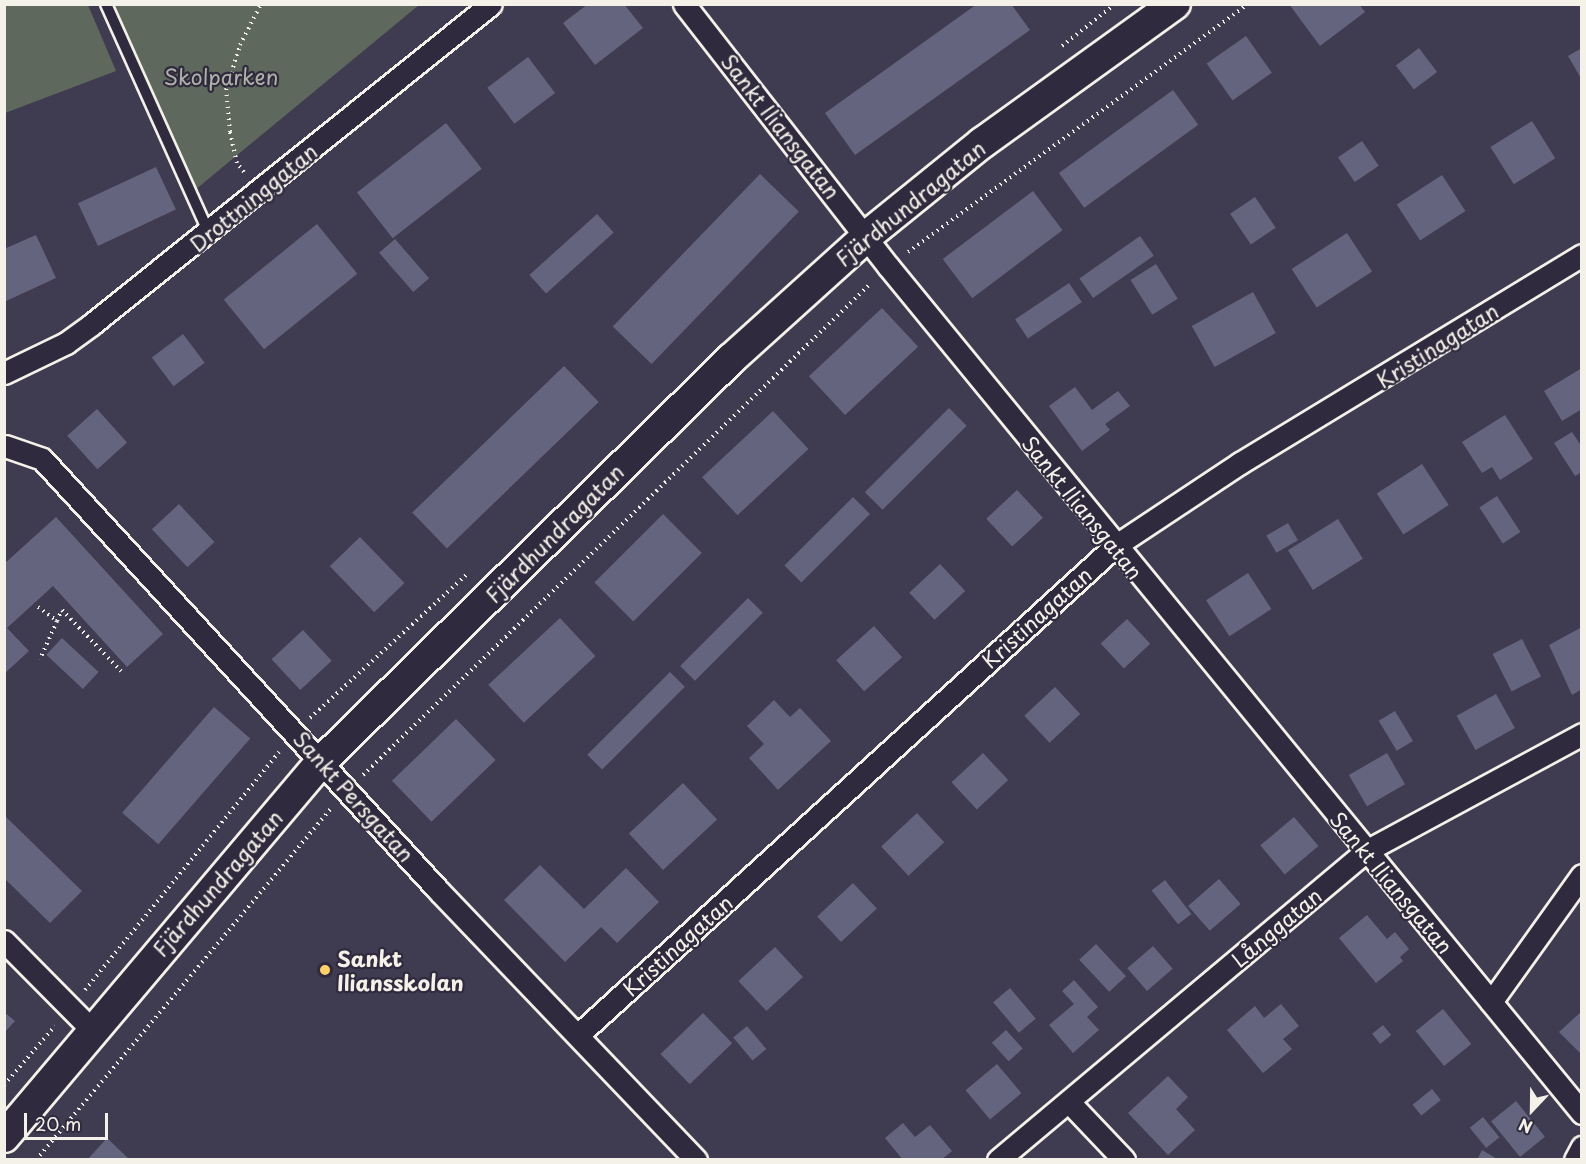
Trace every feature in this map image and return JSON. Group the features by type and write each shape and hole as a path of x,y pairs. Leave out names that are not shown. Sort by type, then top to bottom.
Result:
{"main road":[{"name":"Fjärdhundragatan","path":"4,1137 92,1030 323,760 731,359 867,236 982,143 1175,4"}],"street":[{"name":"Drottninggatan","path":"4,374 66,343 209,233 491,4"},
{"name":"Sankt Iliansgatan","path":"684,4 867,236 888,266 1581,1113"},
{"name":"Kristinagatan","path":"578,1035 1115,546 1240,463 1581,255"},
{"name":"Sankt Persgatan","path":"5,446 42,459 323,760 347,790 696,1160"},
{"name":"Långgatan","path":"998,1160 1366,851 1581,734"},
{"path":"1491,1002 1581,875"},
{"path":"4,941 92,1030"},
{"path":"1069,1102 1124,1160"},
{"path":"1575,1160 1581,1147"}],"lane":[{"path":"106,4 209,233"}],"path":[{"path":"260,191 237,163 226,90 240,45 261,4"},
{"path":"36,1160 347,790 888,266 1248,4"},
{"path":"38,607 57,621"},
{"path":"40,658 62,610 121,671"}],"green space":[{"path":"5,4 88,5 116,71 5,113"},
{"name":"Skolparken","path":"113,5 419,5 195,190"}],"building":[{"path":"588,4 624,4 643,28 595,65 563,23"},
{"path":"977,4 1011,4 1030,30 855,155 825,113"},
{"path":"1289,4 1359,4 1365,12 1320,46"},
{"path":"1246,36 1272,73 1232,100 1207,64"},
{"path":"1419,48 1437,72 1414,89 1396,65"},
{"path":"1582,48 1582,80 1568,56"},
{"path":"528,57 555,93 514,124 487,88"},
{"path":"1173,90 1198,125 1084,208 1059,173"},
{"path":"1532,121 1555,158 1514,184 1490,147"},
{"path":"446,123 482,169 393,238 357,193"},
{"path":"1362,141 1379,166 1355,182 1338,157"},
{"path":"156,167 176,210 98,246 78,203"},
{"path":"760,174 799,212 652,364 613,327"},
{"path":"1442,175 1465,211 1420,240 1397,204"},
{"path":"1033,191 1062,230 972,298 943,259"},
{"path":"1255,197 1276,228 1251,244 1230,214"},
{"path":"597,214 614,233 546,293 529,275"},
{"path":"317,224 357,274 264,349 224,300"},
{"path":"1347,233 1372,272 1317,308 1292,269"},
{"path":"36,235 56,278 4,302 4,249"},
{"path":"1140,236 1154,256 1093,298 1079,278"},
{"path":"395,239 429,278 413,292 379,253"},
{"path":"1156,264 1178,299 1152,315 1131,280"},
{"path":"1069,283 1082,302 1028,338 1015,319"},
{"path":"1253,292 1276,333 1215,367 1192,326"},
{"path":"882,308 918,347 845,415 809,376"},
{"path":"183,334 205,363 174,386 152,357"},
{"path":"564,366 599,402 447,549 412,513"},
{"path":"1582,368 1582,409 1562,421 1544,391"},
{"path":"1075,387 1092,410 1118,391 1130,406 1105,424 1110,430 1082,451 1049,406"},
{"path":"949,408 967,426 883,510 865,492"},
{"path":"97,409 127,442 97,469 67,436"},
{"path":"773,411 808,449 738,515 702,477"},
{"path":"1505,415 1533,459 1500,480 1492,467 1482,473 1462,442"},
{"path":"1572,432 1582,447 1582,472 1575,476 1554,443"},
{"path":"1422,464 1449,505 1403,535 1377,493"},
{"path":"1017,490 1043,518 1012,546 986,519"},
{"path":"1497,496 1520,532 1503,544 1479,507"},
{"path":"853,497 870,514 801,583 784,566"},
{"path":"179,504 214,542 187,567 152,529"},
{"path":"663,514 702,553 633,621 594,583"},
{"path":"56,517 163,634 127,667 53,586 7,628 29,651 4,674 4,564"},
{"path":"1338,519 1363,559 1313,590 1288,550"},
{"path":"1288,523 1298,540 1276,553 1266,536"},
{"path":"360,537 404,583 374,612 330,566"},
{"path":"940,564 965,591 935,620 909,593"},
{"path":"1248,573 1271,609 1229,636 1206,600"},
{"path":"748,598 763,613 695,681 680,666"},
{"path":"560,618 595,656 524,723 488,685"},
{"path":"1127,619 1150,644 1124,668 1101,644"},
{"path":"874,626 902,657 864,691 836,660"},
{"path":"1582,627 1582,689 1572,695 1549,645"},
{"path":"303,630 332,661 300,690 272,659"},
{"path":"62,638 99,672 83,689 46,655"},
{"path":"1522,639 1541,676 1512,691 1493,654"},
{"path":"670,672 685,687 602,770 587,755"},
{"path":"1055,687 1080,714 1050,743 1024,716"},
{"path":"1496,694 1515,728 1476,750 1457,716"},
{"path":"774,700 790,717 800,708 831,741 778,790 749,758 764,744 747,726"},
{"path":"214,707 250,738 158,844 122,813"},
{"path":"1395,711 1413,741 1397,751 1379,721"},
{"path":"456,719 496,760 432,822 392,781"},
{"path":"983,753 1008,780 977,809 952,782"},
{"path":"1387,753 1405,784 1367,806 1349,775"},
{"path":"683,783 717,820 663,870 629,833"},
{"path":"917,813 944,842 908,876 881,846"},
{"path":"4,815 82,891 50,923 4,878"},
{"path":"1294,817 1318,846 1285,874 1260,845"},
{"path":"540,865 584,909 626,868 659,902 617,943 601,927 565,962 504,900"},
{"path":"1219,879 1241,904 1210,931 1188,906"},
{"path":"1165,880 1191,914 1178,924 1152,890"},
{"path":"853,883 877,909 841,942 817,916"},
{"path":"1367,915 1387,939 1395,932 1409,949 1400,957 1403,961 1376,983 1339,938"},
{"path":"1096,944 1126,976 1109,992 1079,960"},
{"path":"1153,946 1173,969 1147,991 1127,968"},
{"path":"775,947 803,977 766,1011 738,981"},
{"path":"1074,980 1098,1007 1087,1017 1099,1030 1073,1053 1049,1025 1074,1004 1062,991"},
{"path":"1010,988 1036,1019 1019,1033 993,1002"},
{"path":"1281,1004 1299,1026 1283,1039 1292,1049 1263,1073 1227,1030 1255,1006 1264,1018"},
{"path":"1443,1009 1471,1044 1444,1066 1416,1031"},
{"path":"1582,1011 1582,1055 1559,1032"},
{"path":"4,1012 15,1021 4,1033"},
{"path":"703,1013 732,1043 690,1084 661,1054"},
{"path":"1383,1025 1391,1035 1380,1044 1372,1034"},
{"path":"747,1026 766,1049 752,1061 733,1038"},
{"path":"1006,1030 1023,1049 1009,1061 992,1043"},
{"path":"997,1064 1021,1093 990,1119 966,1090"},
{"path":"1168,1076 1188,1097 1176,1109 1195,1130 1168,1155 1128,1113"},
{"path":"1432,1089 1441,1100 1421,1116 1413,1105"},
{"path":"1516,1101 1545,1137 1520,1157 1491,1121"},
{"path":"1483,1117 1499,1137 1486,1148 1470,1128"},
{"path":"903,1123 915,1137 930,1125 952,1151 941,1160 903,1160 885,1138"},
{"path":"107,1138 130,1160 87,1160"},
{"path":"1482,1150 1499,1160 1477,1160"}],"place":[{"name":"Sankt Iliansskolan","path":"325,970"}]}
